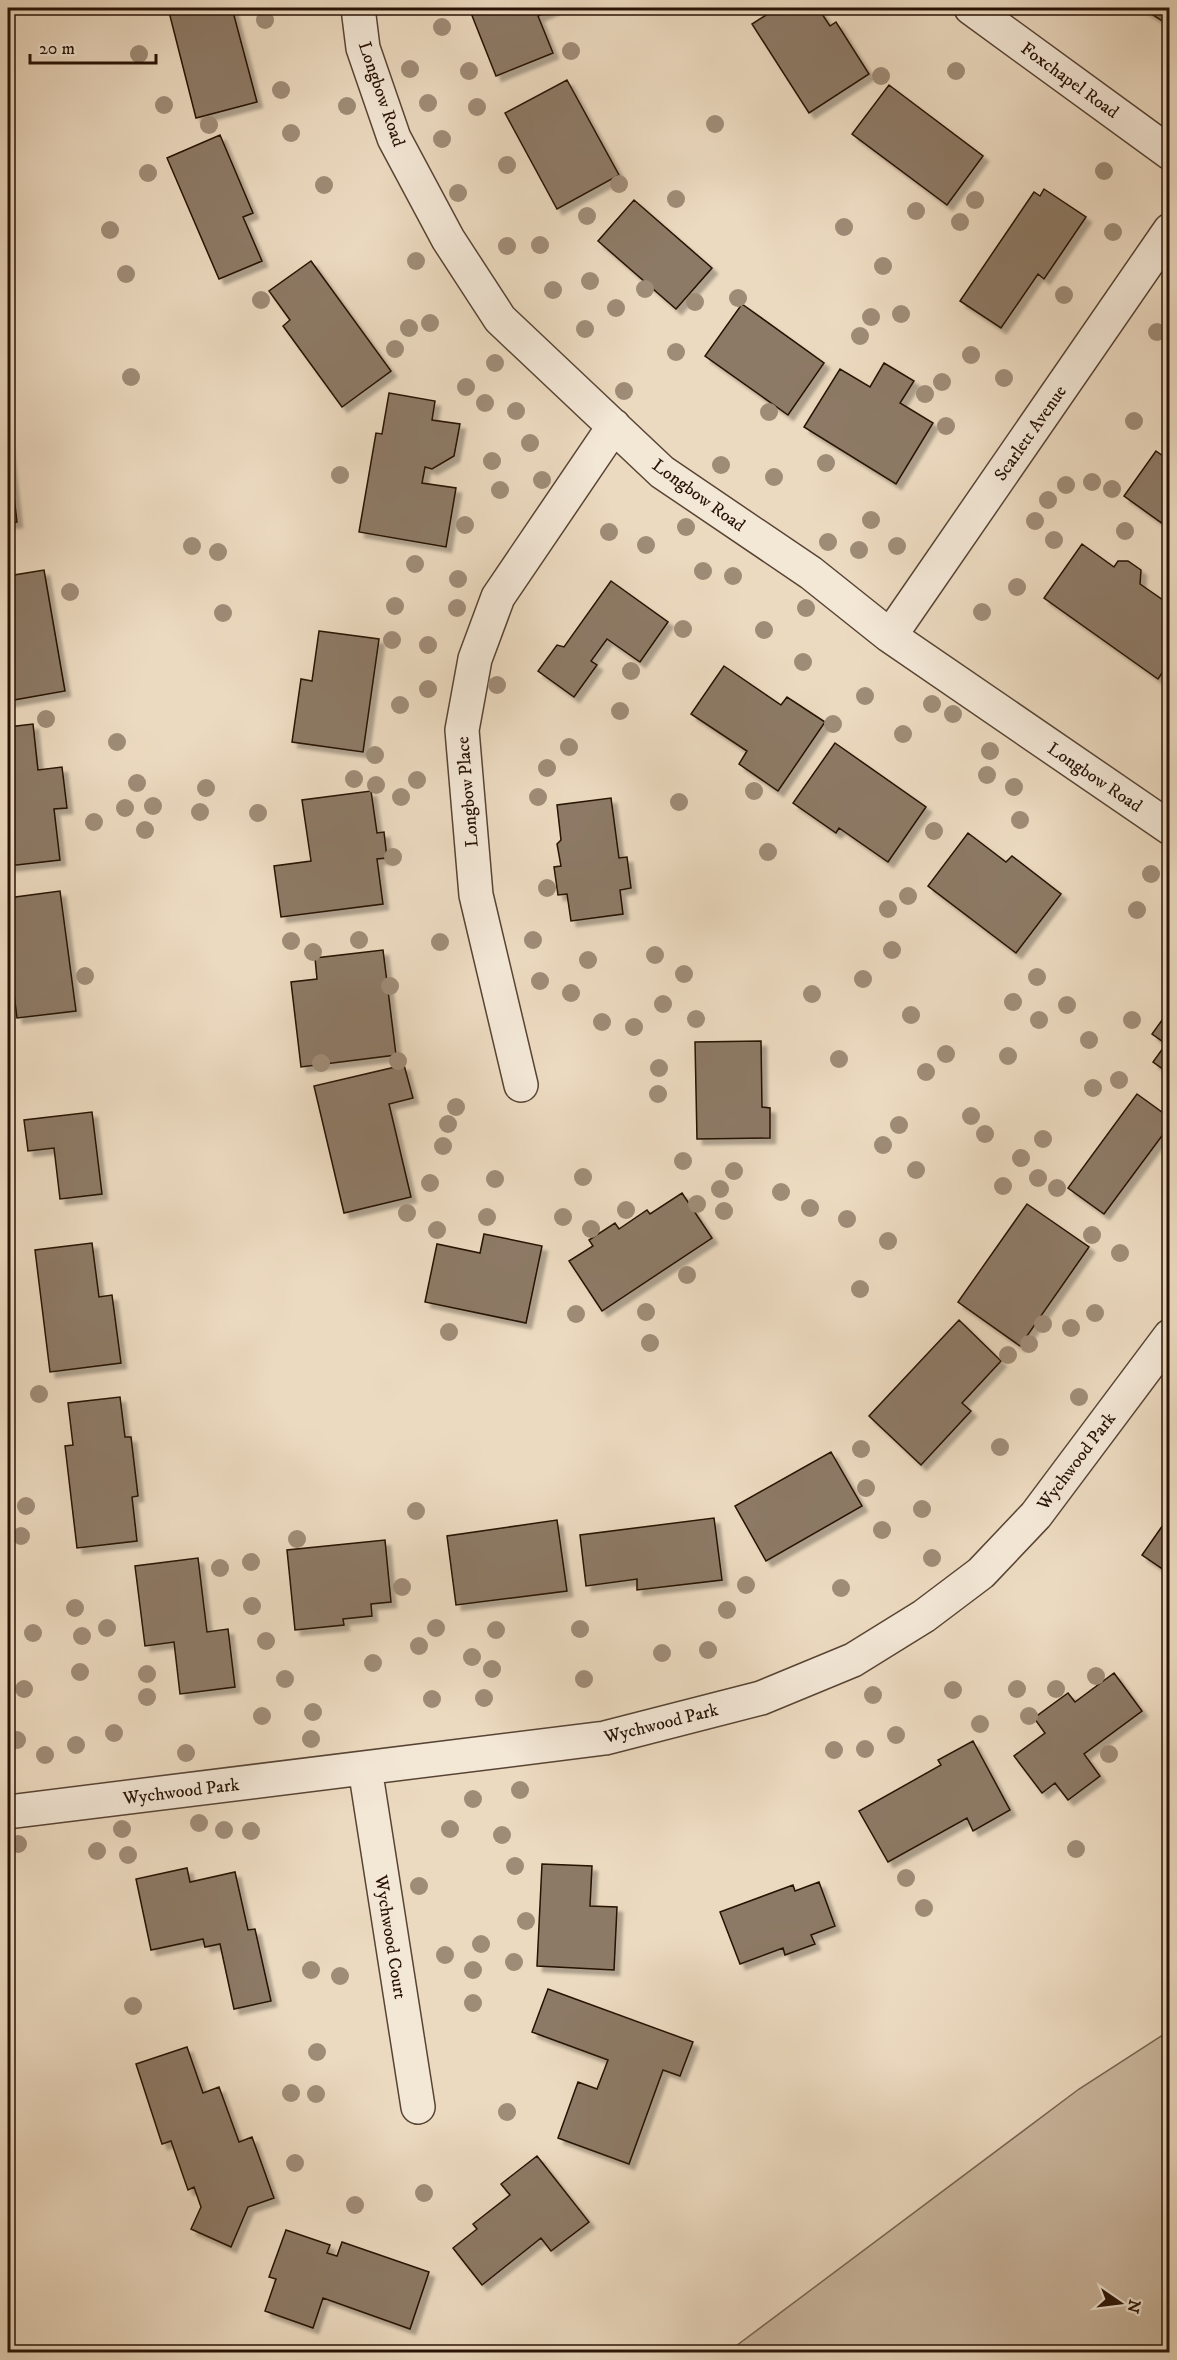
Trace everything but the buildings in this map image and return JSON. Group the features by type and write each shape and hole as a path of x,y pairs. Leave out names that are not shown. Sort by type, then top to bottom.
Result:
{"street":[{"name":"Longbow Road","path":"358,8 363,48 394,138 448,239 500,319 662,472 811,573 890,636 1170,828"},
{"name":"Foxchapel Road","path":"971,8 1170,153"},
{"name":"Scarlett Avenue","path":"890,636 1170,230"},
{"name":"Longbow Place","path":"521,1085 476,895 462,730 475,659 498,597 614,426"},
{"name":"Wychwood Park","path":"8,1812 605,1738 761,1698 853,1660 924,1616 981,1573 1036,1515 1169,1338"},
{"name":"Wychwood Court","path":"365,1768 418,2107"}],"shaded area":[{"path":"1169,2031 1169,2352 728,2352 1079,2089"}]}
